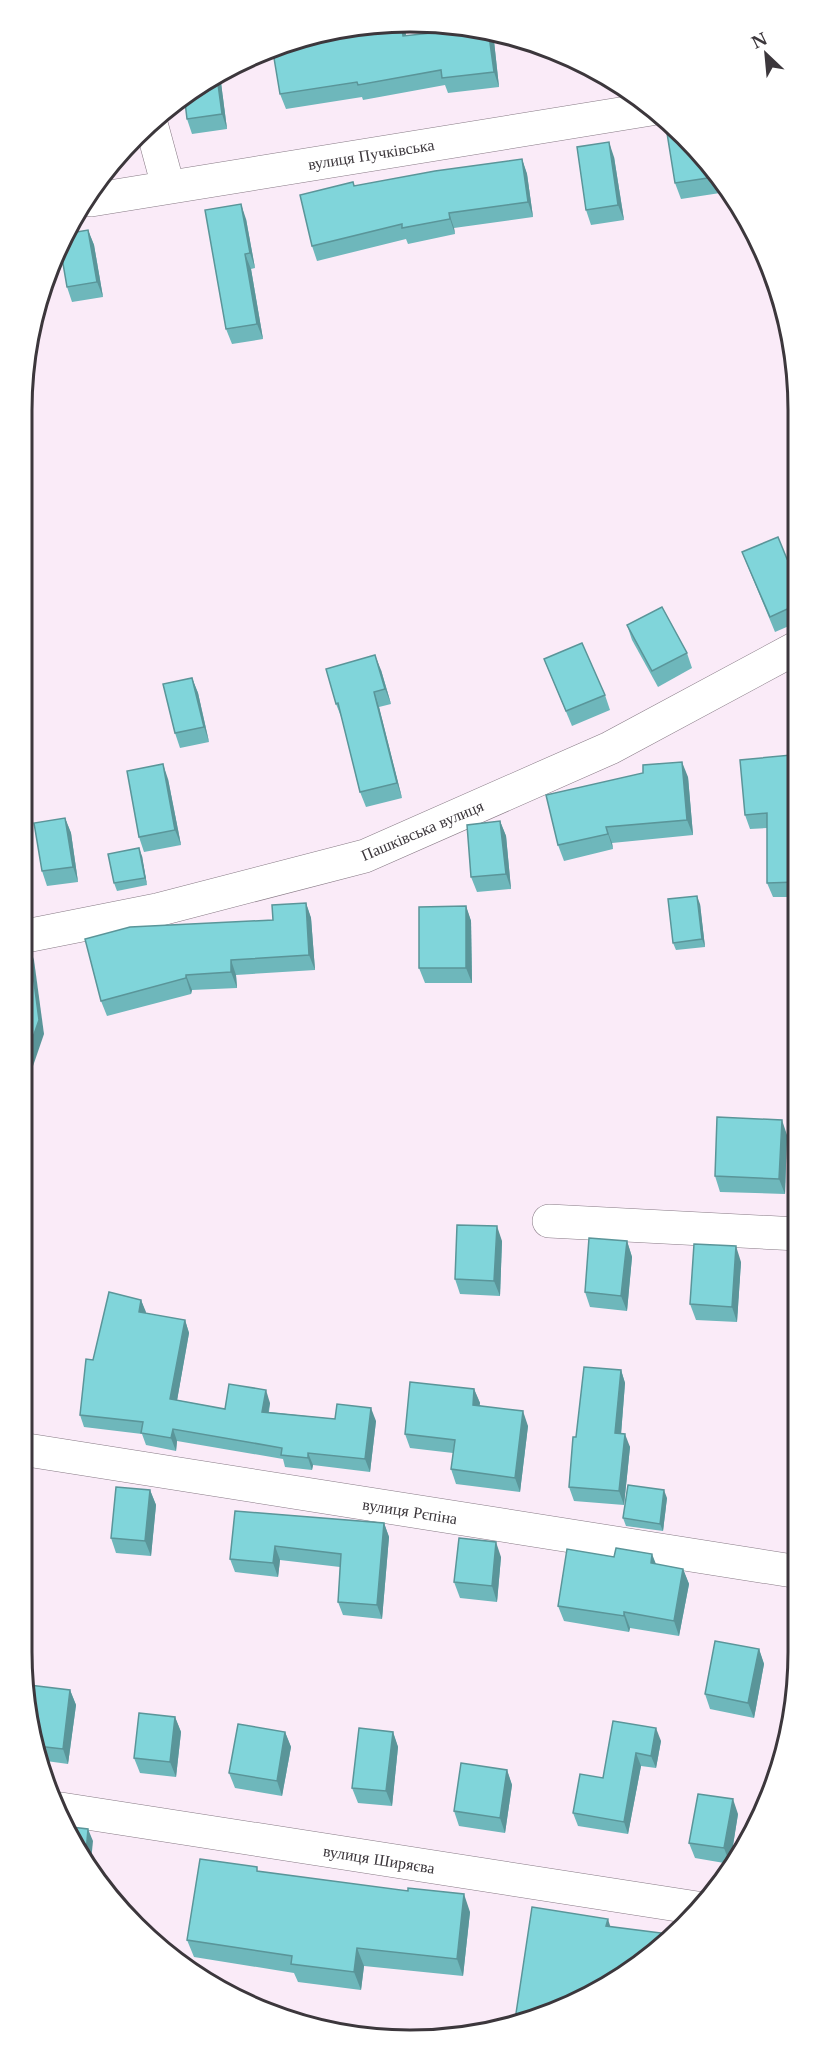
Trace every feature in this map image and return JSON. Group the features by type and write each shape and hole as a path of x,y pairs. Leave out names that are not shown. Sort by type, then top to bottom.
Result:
{"street":[{"name":"вулиця Пучківська","path":"96,199 640,110"},
{"path":"153,131 168,186"},
{"name":"Пашківська вулиця","path":"32,935 157,910 365,856 610,748 788,652"},
{"path":"549,1221 788,1233"},
{"name":"вулиця Рєпіна","path":"32,1451 788,1570"},
{"name":"вулиця Ширяєва","path":"67,1810 689,1907"}],"building":[{"path":"385,32 402,32 403,36 438,32 490,40 494,72 442,78 441,70 358,85 357,82 280,94 274,57 312,44"},
{"path":"218,84 222,114 187,119 185,106"},
{"path":"667,133 695,160 708,178 675,183"},
{"path":"609,142 618,205 586,210 577,147"},
{"path":"522,159 528,202 449,213 450,219 402,228 402,224 312,246 300,195 353,182 354,186 435,171"},
{"path":"241,204 250,253 245,254 257,324 226,329 205,210"},
{"path":"88,230 97,282 67,287 62,260 76,232"},
{"path":"778,537 788,559 788,609 770,617 742,552"},
{"path":"662,607 687,653 652,671 627,625"},
{"path":"582,643 605,695 566,711 544,659"},
{"path":"375,655 385,689 374,692 397,783 360,792 338,703 336,704 326,669"},
{"path":"192,678 204,727 175,733 163,684"},
{"path":"788,755 788,882 767,883 767,813 745,815 740,760"},
{"path":"682,762 687,820 606,827 608,834 558,845 546,795 643,773 643,765"},
{"path":"163,764 175,830 139,837 127,771"},
{"path":"65,818 73,867 42,871 34,823"},
{"path":"500,821 506,874 471,877 467,825"},
{"path":"139,848 145,878 114,883 108,854"},
{"path":"697,896 702,939 673,943 668,899"},
{"path":"306,903 309,955 231,960 231,972 186,975 186,978 101,1001 85,939 130,927 273,920 272,905"},
{"path":"466,906 466,968 419,968 419,907"},
{"path":"32,968 39,1020 32,1040"},
{"path":"717,1117 782,1120 779,1179 715,1176"},
{"path":"457,1225 497,1226 494,1281 455,1279"},
{"path":"589,1238 627,1241 621,1296 585,1292"},
{"path":"694,1244 736,1246 732,1307 690,1304"},
{"path":"109,1292 141,1300 139,1312 185,1320 170,1399 225,1409 229,1384 266,1390 262,1412 335,1419 337,1404 371,1408 365,1459 308,1453 308,1458 281,1455 282,1448 173,1429 171,1438 141,1433 143,1422 80,1415 86,1359 93,1360"},
{"path":"584,1367 621,1370 615,1433 625,1434 619,1491 569,1487 573,1437 576,1437"},
{"path":"410,1382 474,1389 473,1405 523,1411 515,1478 451,1469 455,1440 405,1434"},
{"path":"628,1485 664,1490 660,1524 623,1518"},
{"path":"116,1487 150,1490 145,1541 111,1538"},
{"path":"235,1511 384,1523 377,1605 338,1602 341,1554 275,1546 273,1563 230,1559"},
{"path":"459,1538 496,1542 492,1586 454,1582"},
{"path":"616,1548 652,1554 651,1563 683,1569 674,1621 624,1612 624,1616 558,1606 567,1549 614,1557"},
{"path":"715,1641 759,1649 748,1703 705,1694"},
{"path":"33,1686 70,1690 63,1749 44,1747"},
{"path":"139,1713 175,1717 170,1762 134,1758"},
{"path":"613,1721 656,1728 651,1756 636,1753 624,1822 573,1813 580,1774 603,1778"},
{"path":"238,1724 285,1732 277,1781 229,1773"},
{"path":"359,1728 393,1732 386,1791 352,1788"},
{"path":"461,1763 507,1770 500,1818 454,1811"},
{"path":"698,1794 733,1799 724,1848 689,1843"},
{"path":"76,1828 88,1829 86,1847"},
{"path":"200,1859 257,1867 257,1871 408,1891 408,1888 464,1894 457,1959 357,1948 354,1972 291,1964 292,1956 187,1940"},
{"path":"532,1907 608,1919 606,1926 663,1933 599,1979 555,2001 516,2014"}]}
